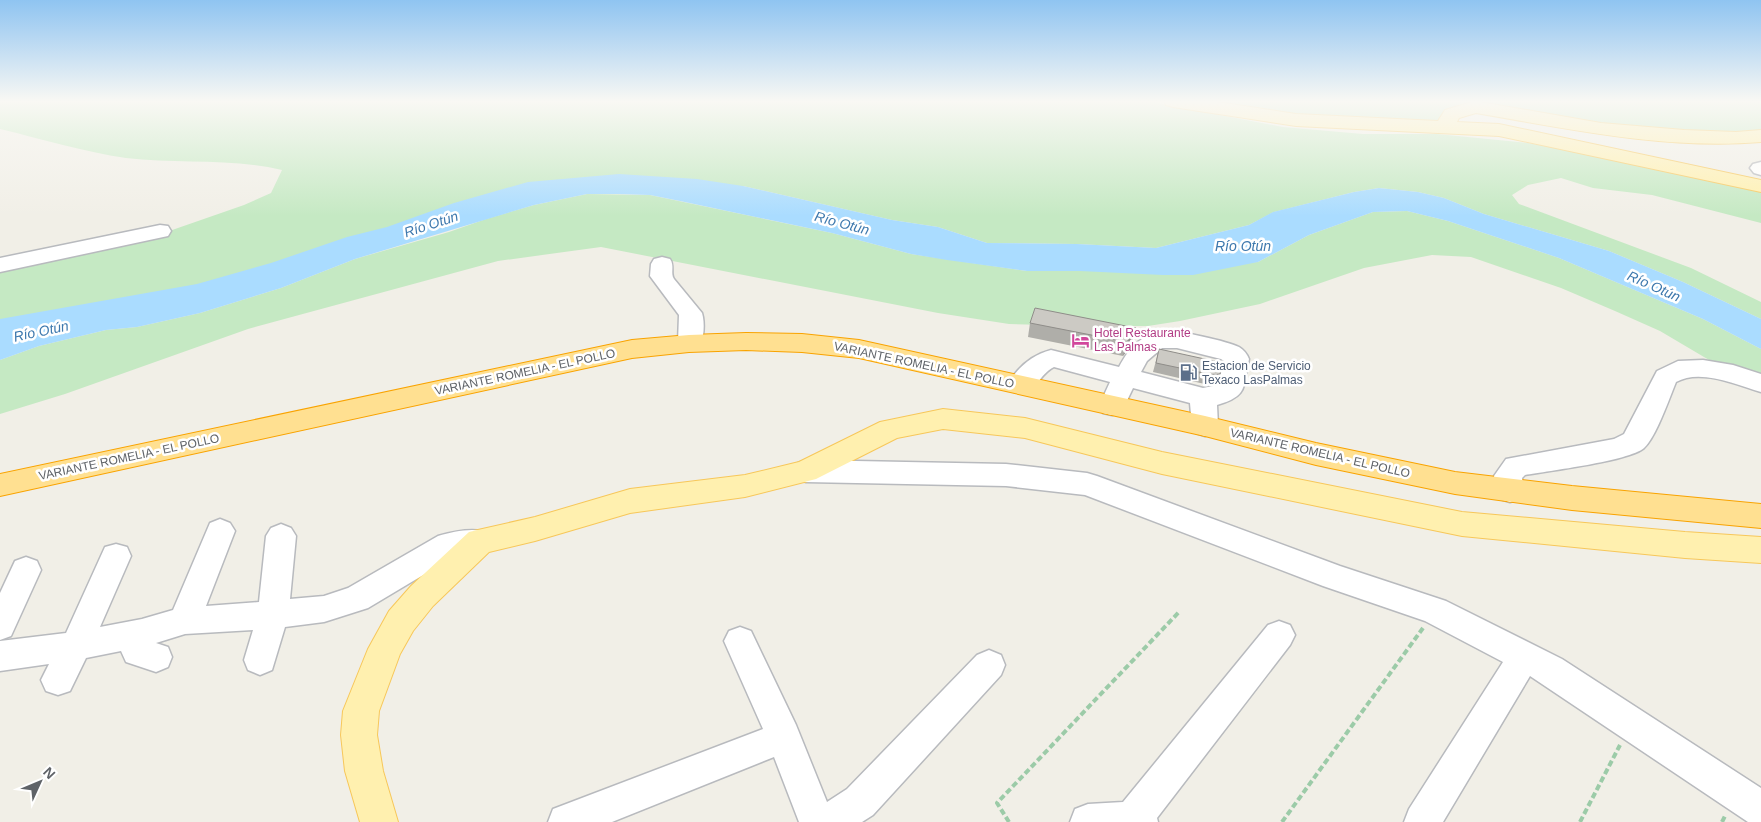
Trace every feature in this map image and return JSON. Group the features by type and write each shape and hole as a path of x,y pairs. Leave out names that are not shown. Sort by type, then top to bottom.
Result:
{"highway":[{"name":"VARIANTE ROMELIA - EL POLLO","path":"0,484 616,352 690,342 728,340 813,342 859,349 1205,426 1391,470 1510,491 1761,516"}],"main road":[{"path":"1551,139 1761,174"},
{"path":"379,822 364,771 359,735 361,710 385,649 401,621 422,596 480,541 535,529 630,501 745,486 806,471 890,429 943,418 1025,428 1162,463 1462,524 1685,545 1761,550"}],"street":[{"path":"0,265 160,231"},
{"path":"662,264 660,276 692,319 690,342"},
{"path":"1020,385 1041,363 1051,358 1127,377 1203,397 1216,396 1230,390 1238,359 1226,351 1178,340 1165,338 1153,341 1145,346 1138,355 1127,377 1112,406"},
{"path":"1510,491 1508,476 1516,466 1619,448 1634,441 1641,431 1666,377 1678,370 1711,370 1733,374 1761,383"},
{"path":"1203,397 1205,426"},
{"path":"806,471 1006,475 1087,484 1334,577 1435,612 1525,656 1585,691 1761,809"},
{"path":"0,656 76,646 149,645 185,620 220,531"},
{"path":"260,660 273,615 281,536"},
{"path":"185,620 273,615 324,609 357,599 449,545 480,541"},
{"path":"58,680 76,646 116,556"},
{"path":"0,626 26,570"},
{"path":"1088,822 1136,822 1279,635"},
{"path":"740,642 784,737 817,822"},
{"path":"1422,822 1525,656"},
{"path":"829,822 860,802 989,665"},
{"path":"566,822 784,737"}],"path":[{"path":"1009,822 997,803 1179,612"},
{"path":"1282,822 1435,612"},
{"path":"1580,822 1632,722"}],"green space":[{"path":"41,139 1491,139 1528,143 1614,158 1761,191 1761,223 1652,195 1593,188 1561,178 1528,185 1512,195 1519,204 1691,268 1761,302 1761,319 1683,282 1609,251 1484,214 1444,198 1418,192 1379,188 1354,192 1274,212 1249,225 1156,248 1077,244 987,243 938,227 892,220 743,186 653,187 499,191 221,291 0,340 0,267 132,244 244,205 271,193 282,170 243,164 126,158"},
{"path":"587,194 650,195 832,233 911,254 1027,271 1080,271 1258,262 1309,235 1373,212 1407,211 1448,221 1559,258 1703,319 1761,349 1761,385 1726,370 1660,331 1615,311 1561,288 1471,257 1432,255 1364,268 1260,304 1180,321 1148,326 1087,326 1009,324 938,313 601,247 498,261 248,329 65,394 0,414 0,360 39,346 106,330 137,327 200,313 281,288 355,259 534,205"}],"water":[{"name":"Río Otún","path":"619,174 697,179 743,186 892,220 938,227 987,243 1077,244 1156,248 1249,225 1273,212 1354,192 1379,188 1418,192 1444,198 1484,214 1609,251 1683,282 1761,319 1761,349 1703,319 1559,258 1448,221 1407,211 1373,212 1309,235 1258,262 1193,275 1163,275 1080,271 1027,271 947,260 911,254 832,233 650,195 587,194 534,205 355,259 281,288 200,313 137,327 106,330 39,346 0,360 0,319 197,284 271,263 347,237 387,227 454,203 528,182"}],"building":[{"path":"1035,308 1136,328 1127,342 1030,323"},
{"path":"1159,349 1223,363 1220,374 1213,375 1156,363"}],"place":[{"name":"Hotel Restaurante Las Palmas","path":"1080,340"},
{"name":"Estacion de Servicio Texaco LasPalmas","path":"1188,373"}]}
